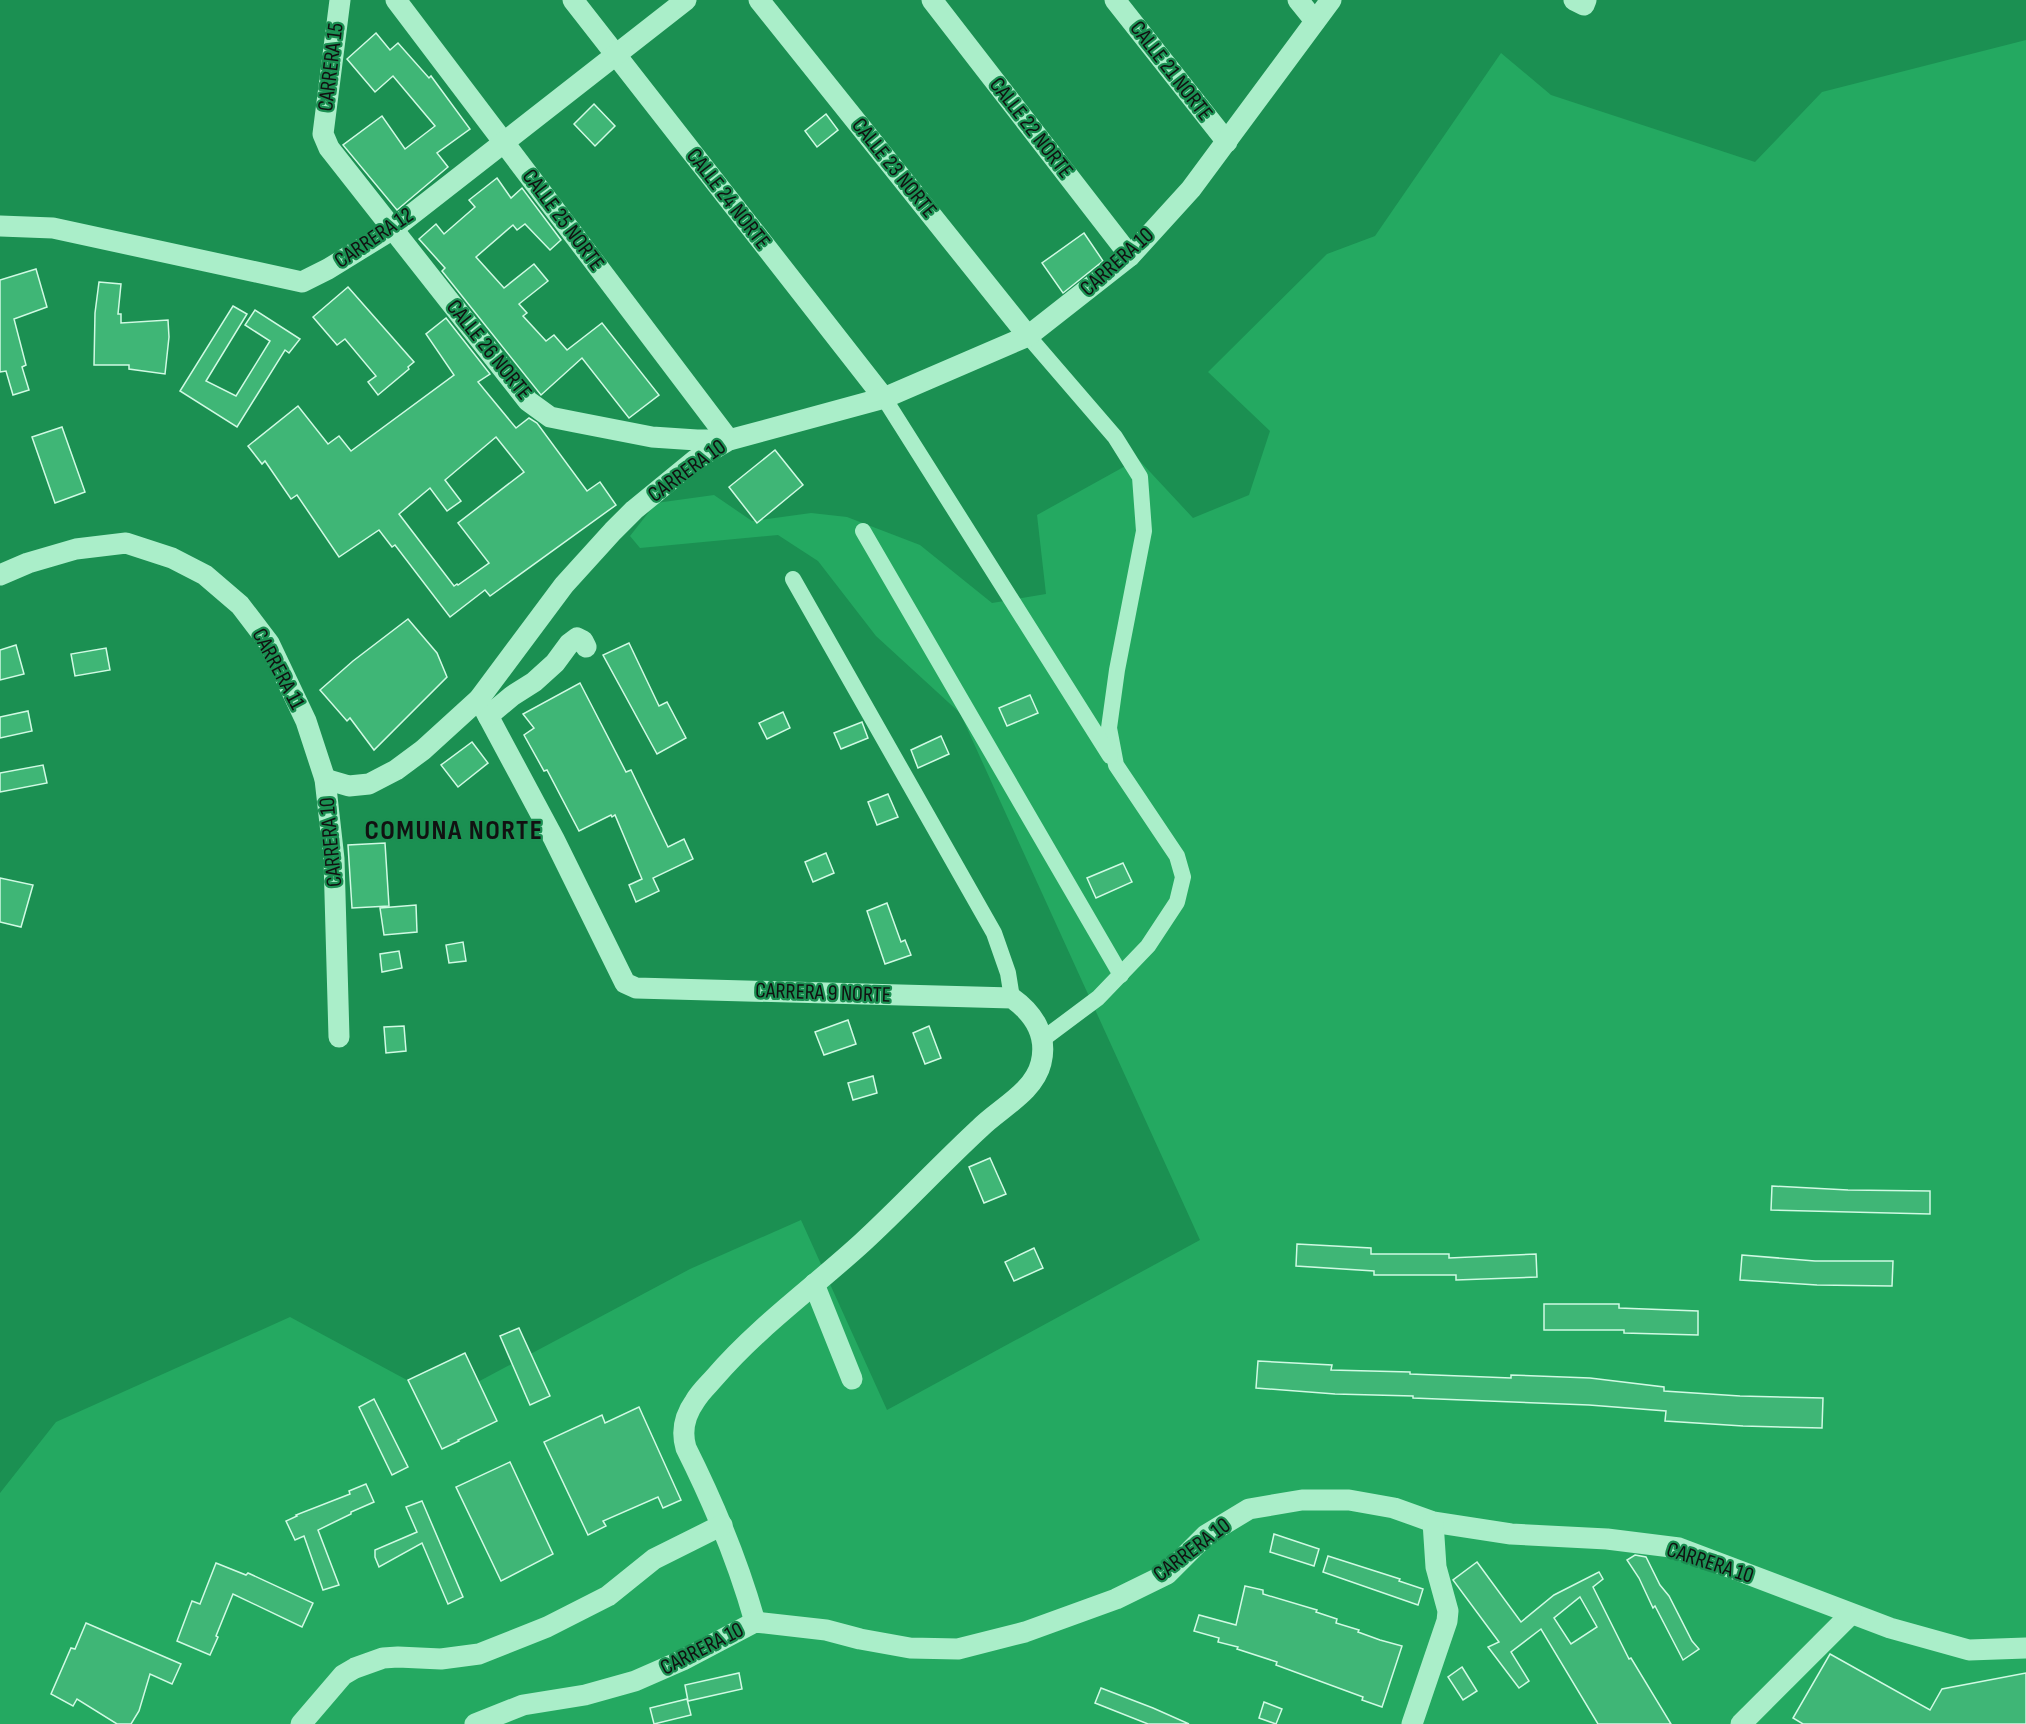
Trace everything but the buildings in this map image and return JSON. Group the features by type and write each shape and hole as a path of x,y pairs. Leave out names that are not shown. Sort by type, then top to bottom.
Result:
{"street":[{"name":"CARRERA 15","path":"323,134 340,0"},
{"name":"CALLE 25 NORTE","path":"396,0 729,440"},
{"name":"CALLE 24 NORTE","path":"573,0 884,398"},
{"name":"CARRERA 12","path":"0,226 53,228 302,282 328,269 393,229 686,0"},
{"name":"CALLE 23 NORTE","path":"759,0 1028,336"},
{"name":"CALLE 22 NORTE","path":"932,0 1130,256"},
{"name":"CALLE 21 NORTE","path":"1115,0 1227,142"},
{"path":"1298,0 1314,21"},
{"name":"CARRERA 10","path":"339,1037 334,859 325,779 349,786 369,784 396,770 484,707 564,585 634,510 695,460 729,440 884,398 1028,336 1130,256 1191,189 1331,0"},
{"name":"CALLE 26 NORTE","path":"323,134 329,148 528,401 550,417 652,436 729,440"},
{"path":"1028,336 1114,437 1140,477 1144,531 1117,670 1109,728 1116,765"},
{"path":"884,398 1116,765 1177,856 1183,877 1176,902 1148,946 1098,998 1043,1039"},
{"path":"863,531 1121,975"},
{"name":"CARRERA 11","path":"0,575 28,563 76,549 126,543 172,558 205,575 240,605 269,643 306,721 325,779"},
{"path":"756,1622 722,1525 683,1439 688,1413 695,1400 737,1351 863,1242 981,1126 1032,1083 1041,1063 1043,1039 1037,1023 1025,1008 1012,998 1008,973 994,933 793,579"},
{"path":"484,707 512,696 534,682 577,638 586,646"},
{"name":"CARRERA 9 NORTE","path":"484,707 554,839 625,983 636,988 1012,998"},
{"path":"814,1284 852,1379"},
{"name":"CARRERA 10","path":"476,1724 523,1705 585,1695 635,1681 684,1660 756,1622 826,1630 909,1648 958,1649 1025,1632 1116,1599 1167,1574 1206,1535 1249,1509 1302,1500 1349,1500 1395,1508 1433,1522 1511,1534 1607,1539 1679,1548 1890,1628 1969,1650 2026,1648"},
{"path":"1413,1724 1447,1621 1448,1611 1436,1567 1433,1522"},
{"path":"302,1724 343,1675 355,1668 383,1658 441,1659 479,1654 547,1627 608,1596 654,1559 722,1525"},
{"path":"1741,1724 1851,1614"}],"green space":[{"path":"2026,40 2026,1724 0,1724 0,1493 56,1422 290,1317 444,1400 690,1269 801,1220 887,1410 1200,1240 960,713 876,636 818,561 778,535 640,548 630,536 656,503 714,495 752,521 811,513 847,517 920,545 992,603 1046,594 1037,515 1138,459 1193,518 1249,495 1270,431 1208,372 1327,254 1375,236 1501,53 1551,95 1755,162 1822,92"}],"district":[{"name":"COMUNA NORTE","path":"454,830"}]}
